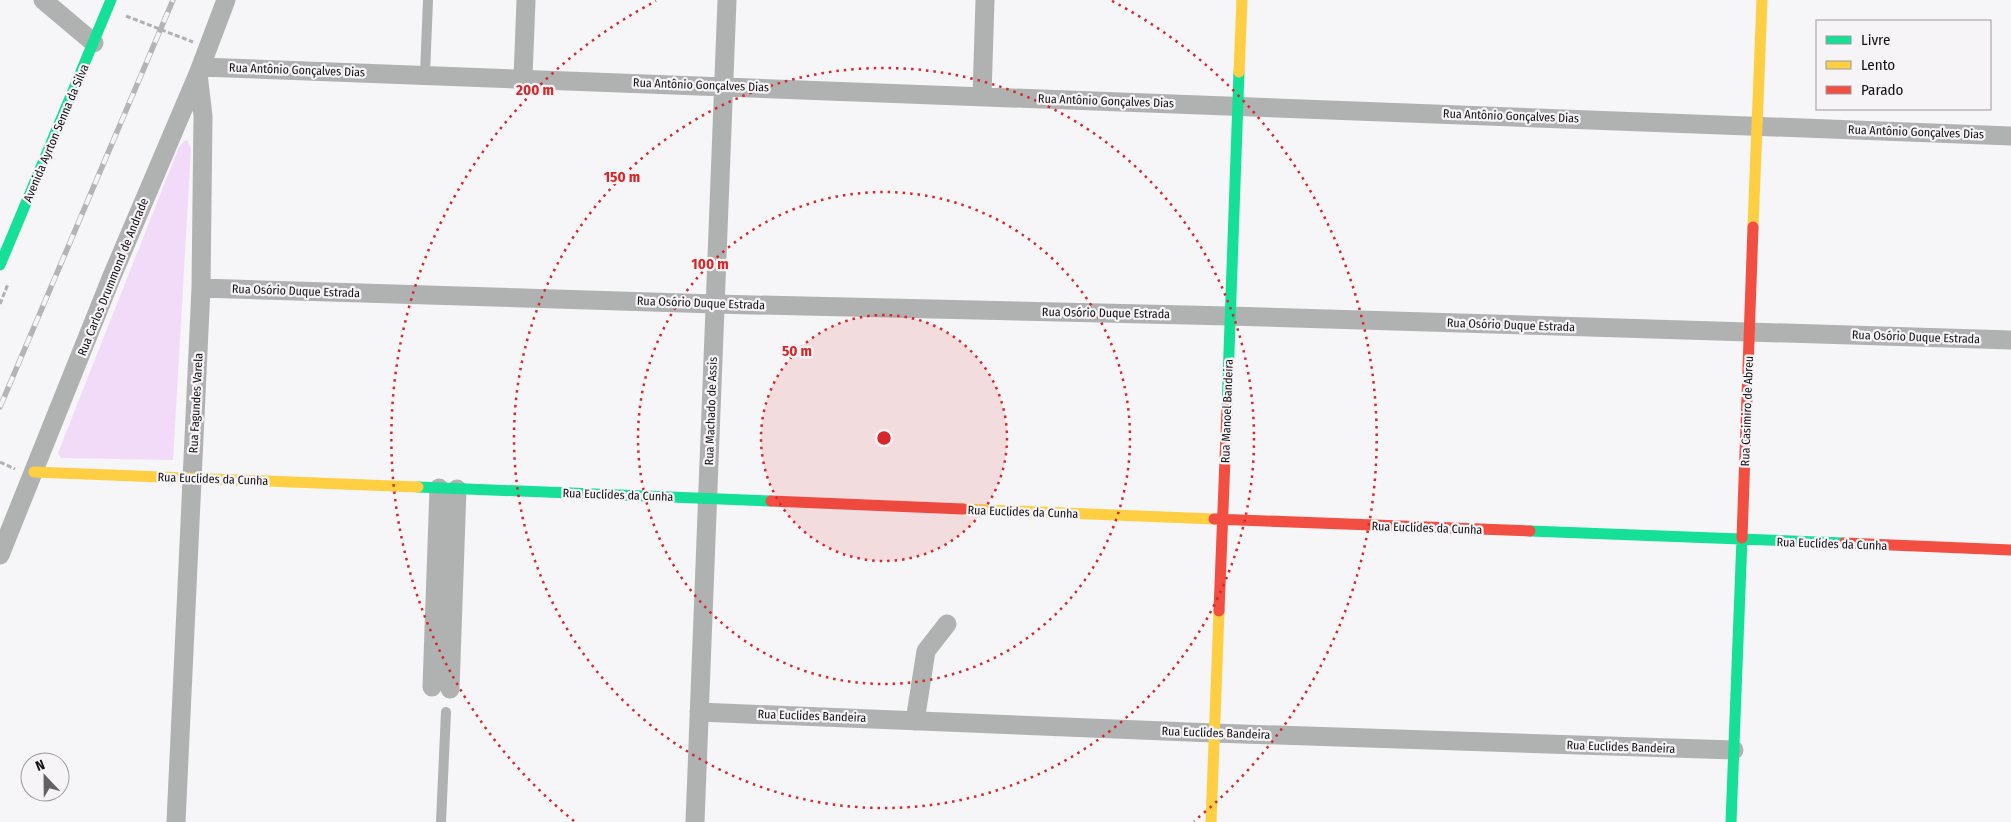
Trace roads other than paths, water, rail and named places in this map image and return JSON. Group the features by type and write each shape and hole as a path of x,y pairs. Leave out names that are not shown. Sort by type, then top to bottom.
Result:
{"street":[{"path":"43,0 94,42"},
{"name":"Avenida Ayrton Senna da Silva","path":"0,265 111,0"},
{"name":"Rua Carlos Drummond de Andrade","path":"0,555 112,276 200,71 226,0"},
{"path":"523,78 526,0"},
{"name":"Rua Machado de Assis","path":"695,822 727,0"},
{"path":"982,96 985,0"},
{"name":"Rua Manoel Bandeira","path":"1211,822 1224,520 1229,316 1242,0"},
{"name":"Rua Casimiro de Abreu","path":"1731,822 1762,0"},
{"name":"Rua Antônio Gonçalves Dias","path":"200,71 425,74 2011,136"},
{"name":"Rua Fagundes Varela","path":"176,822 201,288 203,116 200,71"},
{"name":"Rua Osório Duque Estrada","path":"201,288 715,304 1229,316 2011,340"},
{"name":"Rua Euclides da Cunha","path":"34,472 1742,541 2011,550"},
{"path":"441,688 448,489"},
{"path":"915,721 926,651 947,624"},
{"name":"Rua Euclides Bandeira","path":"699,712 1214,734 1734,750"}],"lane":[{"path":"425,74 428,0"},
{"path":"440,822 446,712"}],"railway":[{"path":"0,407 173,0"}]}
